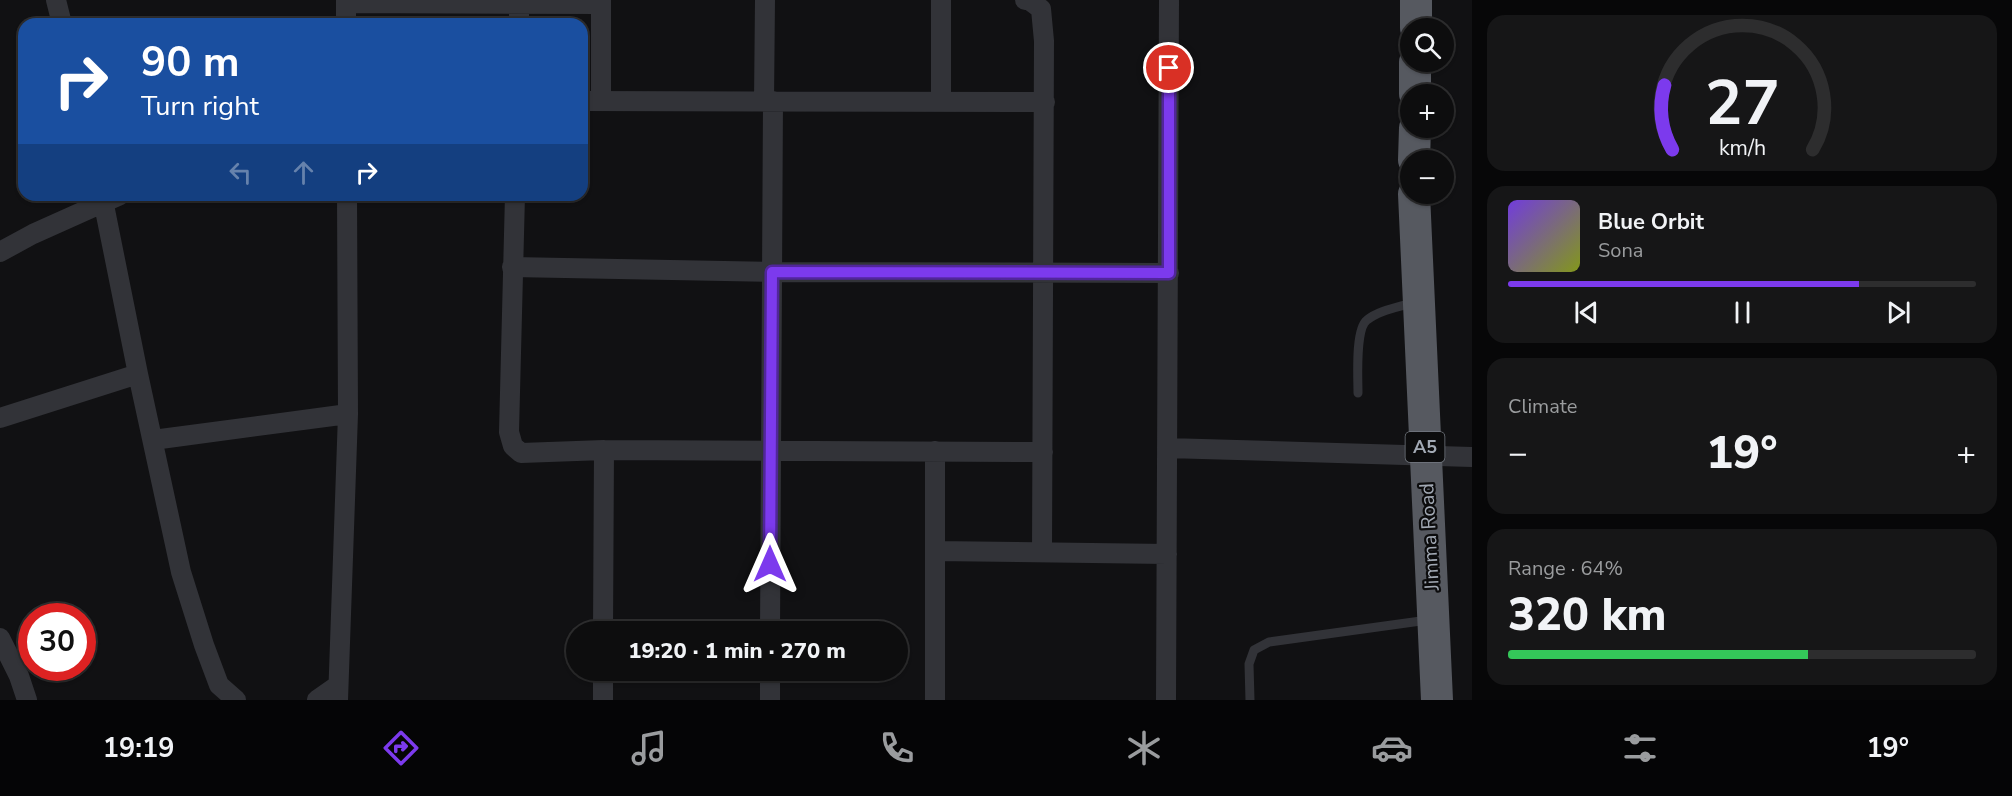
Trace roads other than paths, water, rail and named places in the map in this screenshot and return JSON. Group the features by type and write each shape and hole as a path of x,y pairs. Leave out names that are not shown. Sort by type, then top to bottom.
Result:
{"highway":[{"path":"1416,0 1416,18"},
{"name":"Jimma Road","path":"1414,204 1437,700"}],"street":[{"path":"56,0 60,18"},
{"path":"765,0 772,272 770,621"},
{"path":"941,0 941,102"},
{"path":"1025,0 1029,0 1041,9 1044,22 1042,552"},
{"path":"1166,700 1169,0"},
{"path":"346,18 346,2 519,4 601,2 591,101 1045,102"},
{"path":"519,4 519,18"},
{"path":"0,252 101,201"},
{"path":"110,201 138,374 181,572 219,685 236,700"},
{"path":"317,700 337,693 348,414 347,201"},
{"path":"515,201 509,432 513,446 521,453 604,450 1043,452"},
{"path":"512,267 772,272 1169,273"},
{"path":"0,418 138,374"},
{"path":"153,440 348,414"},
{"path":"1167,448 1472,457"},
{"path":"603,621 604,450"},
{"path":"935,451 935,700"},
{"path":"935,551 1167,554"},
{"path":"0,638 20,676 27,700"},
{"path":"603,681 603,700"},
{"path":"770,681 770,700"}],"lane":[{"path":"1358,393 1360,331 1365,321 1418,302"},
{"path":"1250,700 1249,664 1254,650 1269,642 1433,619"}]}
